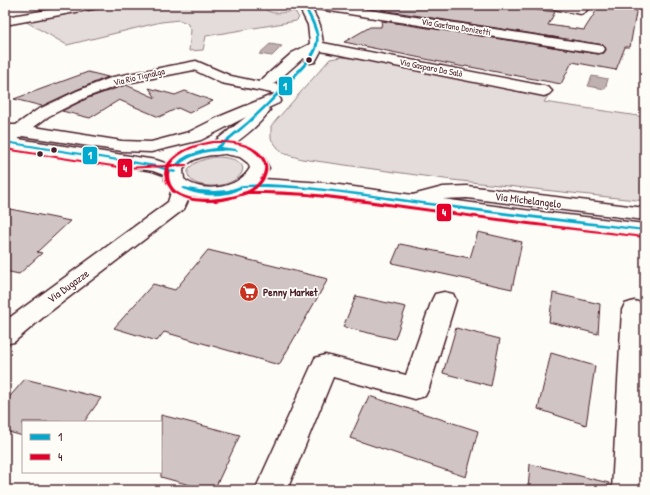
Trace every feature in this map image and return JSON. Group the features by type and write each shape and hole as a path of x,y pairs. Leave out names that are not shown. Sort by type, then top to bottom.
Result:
{"street":[{"path":"5,21 98,5"},
{"path":"214,150 247,125 277,95 312,56 317,46 318,34 304,5"},
{"name":"Via Gaetano Donizetti","path":"315,5 598,48"},
{"path":"548,5 581,10"},
{"path":"262,87 297,56 317,46"},
{"name":"Via Gasparo Da Salò","path":"317,46 544,91"},
{"name":"Via Rio Tignalga","path":"9,135 44,113 82,94 118,80 196,65 218,77 262,87 277,95"},
{"path":"9,135 122,146 151,147 195,136 277,95"},
{"path":"244,153 244,141 247,125"},
{"path":"9,135 125,161 156,166 178,180 202,193 226,193 244,186 258,176 260,170 258,163 253,157 244,153 225,149 214,150 194,154 186,158 176,167 178,180"},
{"path":"125,161 186,158"},
{"name":"Via Michelangelo","path":"260,170 309,186"},
{"name":"Via Dugazze","path":"5,335 38,308 177,205 182,195 178,180"},
{"name":"Via Michelangelo","path":"244,186 309,186 412,201 645,230"},
{"name":"Via Michelangelo","path":"412,201 443,193 468,192 645,214"},
{"name":"Via Dugazze","path":"152,224 215,194"},
{"path":"271,490 325,365 415,388 444,300"},
{"path":"628,490 634,310 645,313"}],"shaded area":[{"path":"112,5 262,5 268,11 277,13 295,11 299,18 296,21 206,36 203,50 189,51 191,30 187,23 179,20 161,22 67,45 23,20"},
{"path":"270,44 282,46 272,56 259,54"},
{"path":"342,57 359,58 548,96 544,102 645,117 645,201 452,180 302,159 282,153 271,139 271,126 330,59"},
{"path":"592,76 608,79 605,89 588,86"},
{"path":"214,157 230,159 240,163 243,168 240,175 234,180 224,184 212,186 198,184 191,180 188,172 192,165"}],"building":[{"path":"382,5 495,5 555,12 548,25 584,30 600,5 637,7 630,47 625,47 616,70 572,62 561,84 464,67 344,42 370,27 381,27 382,21 598,54 604,53 606,50 604,45 382,10"},
{"path":"88,72 108,77 42,106 14,99"},
{"path":"126,85 156,98 149,88 175,95 185,91 213,101 189,113 178,108 159,117 119,100 90,118 62,111 88,98"},
{"path":"5,208 70,221 37,252 42,253 19,274 5,271"},
{"path":"478,232 522,242 512,289 392,263 400,244 470,258"},
{"path":"208,250 328,279 279,365 164,332 157,341 114,328 153,284 175,290"},
{"path":"553,293 600,304 598,334 549,322"},
{"path":"356,296 406,307 395,339 343,327"},
{"path":"456,328 500,339 491,386 443,373"},
{"path":"551,353 595,366 586,425 538,409"},
{"path":"25,379 101,398 85,421 22,421 22,436 5,431 5,402"},
{"path":"369,396 478,431 466,477 350,438"},
{"path":"161,415 240,435 214,490 208,490 161,477"},
{"path":"530,464 609,483 609,490 528,490"}],"transit line":[{"name":"1","path":"215,150 238,132 268,104 307,63 314,53 318,40 316,29 304,5"},
{"name":"1","path":"5,142 156,166 174,172"},
{"name":"4","path":"213,142 237,143 257,152 266,165 265,174 261,182 247,193 228,199 204,201 193,200 174,191 168,183 166,174 168,166 173,159 188,149 213,142"},
{"name":"4","path":"5,149 125,168 186,165"},
{"name":"1","path":"177,165 183,160 197,153 220,149 236,150"},
{"name":"1","path":"177,165 189,156 204,150 236,150"},
{"name":"1","path":"244,186 266,185 330,190 587,224 645,230"},
{"name":"1","path":"184,188 199,191 221,192 243,187"},
{"name":"1","path":"184,188 191,191 214,194 229,192 243,187"},
{"name":"4","path":"244,193 287,193 329,197 528,224 644,237"}],"place":[{"name":"Penny Market","path":"249,292"}]}
